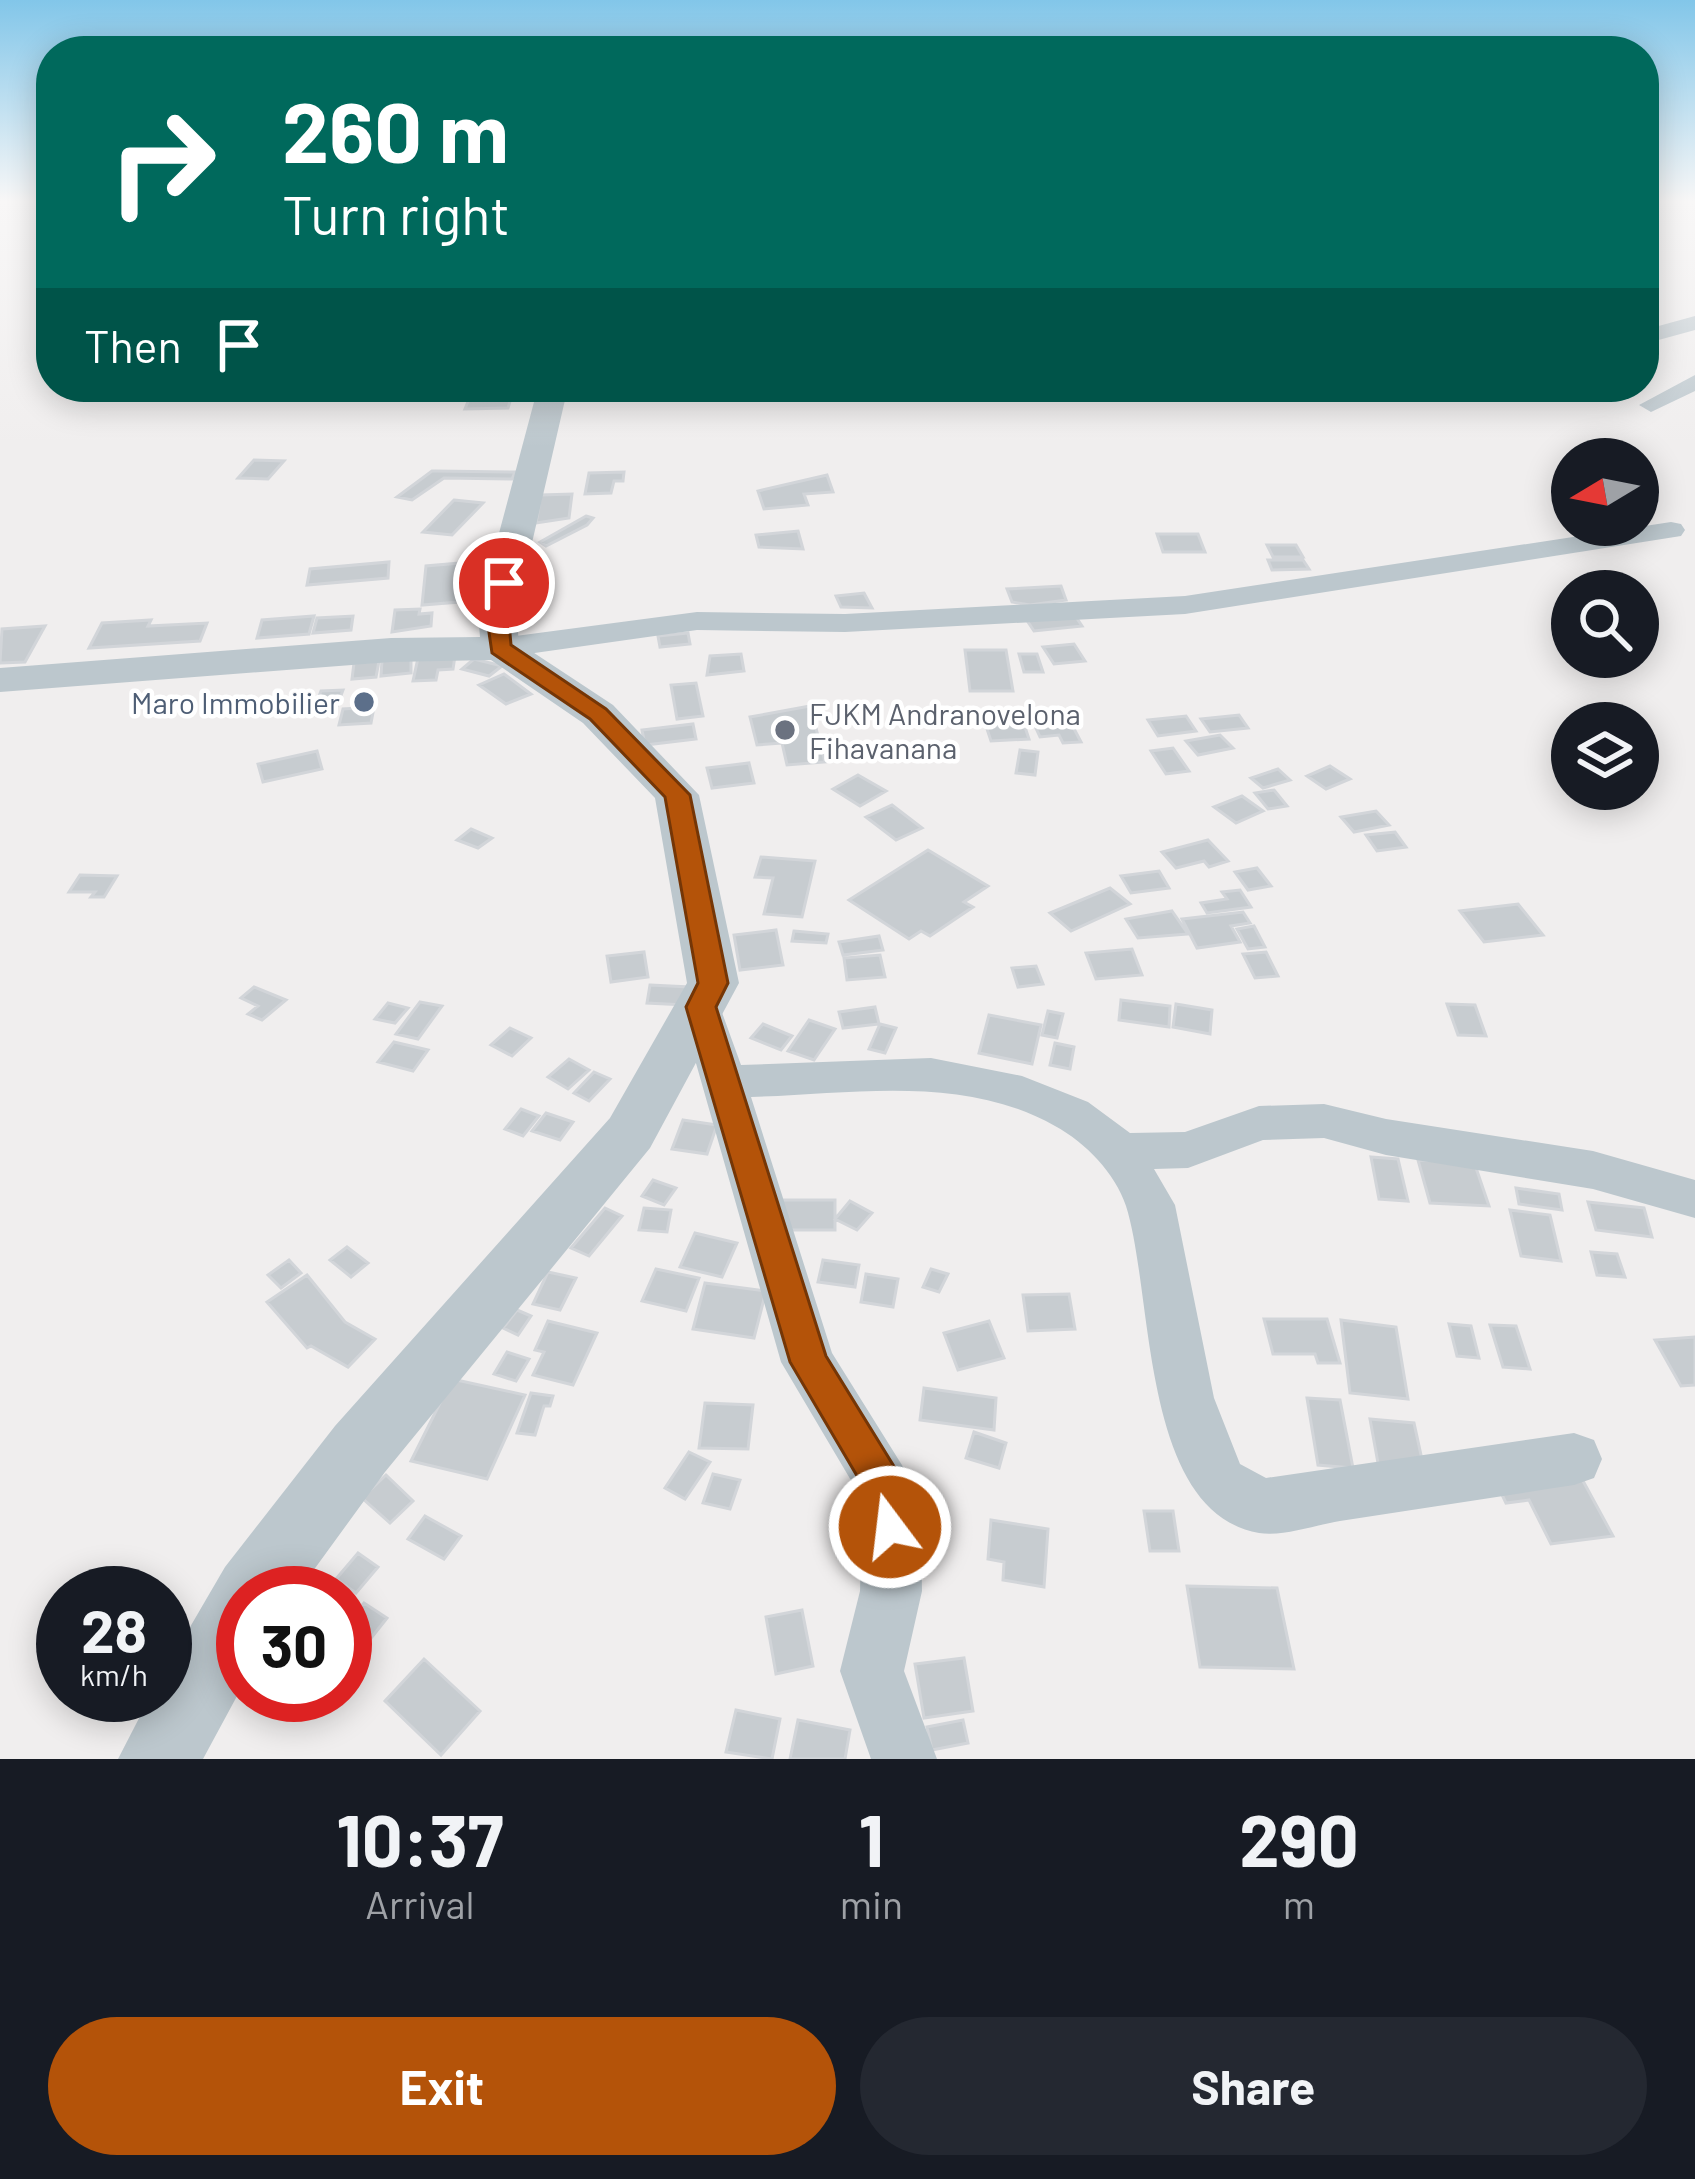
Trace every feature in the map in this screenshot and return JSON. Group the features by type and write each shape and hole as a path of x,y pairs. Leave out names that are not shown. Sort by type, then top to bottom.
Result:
{"street":[{"path":"1659,333 1695,322"},
{"path":"1659,401 1695,382"},
{"path":"500,648 497,612 549,402"},
{"path":"1651,405 1657,402"},
{"path":"0,680 391,650 500,648 697,621 844,623 1185,605 1671,530"},
{"path":"272,1566 360,1449 630,1133 713,983 677,795 598,714 500,648"},
{"path":"701,1007 808,1362 890,1494 891,1591 872,1671 904,1759"},
{"path":"724,1082 931,1074 1006,1088 1072,1114 1120,1151 1150,1205 1186,1398 1219,1482 1262,1507 1574,1459"},
{"path":"1120,1151 1188,1150 1259,1124 1324,1121 1386,1137 1593,1170 1695,1199"},
{"path":"159,1759 216,1657"}],"building":[{"path":"468,402 510,402 508,408 465,409"},
{"path":"254,460 284,461 268,479 238,478"},
{"path":"432,471 515,472 512,479 444,478 412,500 397,497"},
{"path":"624,472 623,481 614,481 611,493 585,494 589,473"},
{"path":"827,475 833,492 804,494 808,505 764,509 758,491"},
{"path":"572,494 569,518 536,523 541,495"},
{"path":"454,500 483,503 452,535 423,532"},
{"path":"586,516 593,518 587,525 546,546 540,542"},
{"path":"798,531 803,549 759,547 756,535"},
{"path":"1157,534 1198,534 1205,552 1163,552"},
{"path":"1267,545 1296,545 1303,557 1273,557"},
{"path":"1268,560 1303,560 1309,569 1272,570"},
{"path":"389,562 388,578 307,585 310,569"},
{"path":"461,563 459,602 422,605 426,566"},
{"path":"1061,586 1066,600 1030,605 1012,602 1007,589"},
{"path":"864,593 872,608 841,607 836,596"},
{"path":"420,609 419,614 432,613 431,626 392,632 395,610"},
{"path":"1074,614 1082,626 1034,631 1026,619"},
{"path":"314,616 309,634 257,638 262,620"},
{"path":"353,616 351,630 313,633 317,618"},
{"path":"151,620 148,626 207,623 200,641 89,648 102,623"},
{"path":"45,626 25,662 0,663 2,629"},
{"path":"688,633 690,644 660,647 658,636"},
{"path":"1074,644 1085,661 1054,664 1043,647"},
{"path":"965,650 1006,650 1013,691 970,691"},
{"path":"741,654 744,671 707,675 710,656"},
{"path":"1019,654 1037,654 1043,672 1024,672"},
{"path":"455,656 453,669 438,670 436,680 413,681 418,658"},
{"path":"411,657 411,673 381,676 382,660"},
{"path":"474,659 502,666 489,676 462,669"},
{"path":"379,661 376,677 352,679 354,663"},
{"path":"504,674 531,694 506,704 479,685"},
{"path":"696,683 703,716 677,719 671,685"},
{"path":"343,690 334,714 312,715 321,691"},
{"name":"FJKM Andranovelona Fihavanana","path":"810,706 825,762 787,765 782,743 757,745 750,717"},
{"path":"374,707 371,723 339,725 343,709"},
{"path":"1239,715 1248,728 1210,732 1201,719"},
{"path":"1186,716 1196,731 1158,736 1148,720"},
{"path":"1071,723 1081,742 1063,743 1059,735 1040,737 1035,726"},
{"path":"693,724 696,739 645,745 642,730"},
{"path":"1024,724 1029,739 991,741 986,726"},
{"path":"1220,735 1233,748 1198,755 1186,741"},
{"path":"1173,748 1189,771 1166,774 1151,751"},
{"path":"1020,750 1038,752 1035,775 1016,773"},
{"path":"317,751 322,769 263,782 258,764"},
{"path":"749,763 754,783 712,788 707,768"},
{"path":"1330,766 1350,779 1326,789 1307,776"},
{"path":"1278,769 1290,780 1263,788 1251,778"},
{"path":"858,775 886,791 860,806 833,789"},
{"path":"1274,790 1287,806 1268,809 1255,793"},
{"path":"1242,796 1263,811 1236,823 1214,807"},
{"path":"892,805 922,828 896,840 866,817"},
{"path":"1376,811 1389,825 1354,832 1341,817"},
{"path":"471,829 492,838 478,848 457,840"},
{"path":"1395,832 1406,847 1377,851 1366,835"},
{"path":"1208,840 1228,861 1176,868 1162,852"},
{"path":"928,850 988,886 964,902 973,907 930,936 921,931 909,939 849,900"},
{"path":"761,857 815,861 802,917 764,914 773,878 755,877"},
{"path":"1257,868 1271,886 1248,890 1235,872"},
{"path":"1159,871 1169,888 1131,893 1121,876"},
{"path":"80,875 117,876 104,897 91,897 95,892 69,892"},
{"path":"1110,888 1130,904 1071,931 1050,913"},
{"path":"1240,890 1251,907 1207,913 1201,903 1227,899 1222,892"},
{"path":"1518,904 1543,935 1484,942 1460,911"},
{"path":"1172,911 1188,934 1138,938 1126,919"},
{"path":"1243,912 1250,923 1231,926 1240,942 1197,948 1182,919"},
{"path":"1254,926 1265,947 1248,949 1237,929"},
{"path":"776,930 783,965 740,970 734,935"},
{"path":"794,931 828,934 826,943 792,941"},
{"path":"879,936 883,950 843,955 839,942"},
{"path":"1132,949 1142,975 1096,979 1086,953"},
{"path":"644,952 648,977 611,982 607,956"},
{"path":"1266,952 1278,976 1255,978 1243,954"},
{"path":"880,955 885,977 847,980 844,958"},
{"path":"1036,966 1043,984 1018,987 1012,968"},
{"path":"650,985 689,987 685,1005 647,1003"},
{"path":"254,987 286,1000 262,1020 248,1014 258,1006 241,998"},
{"path":"1121,1000 1170,1006 1169,1027 1119,1020"},
{"path":"420,1002 442,1006 418,1039 396,1034"},
{"path":"388,1003 408,1008 395,1023 375,1019"},
{"path":"1176,1004 1212,1010 1210,1034 1173,1027"},
{"path":"1447,1004 1475,1005 1486,1036 1458,1035"},
{"path":"875,1007 879,1024 843,1028 839,1012"},
{"path":"1048,1011 1063,1014 1057,1038 1042,1035"},
{"path":"989,1015 1041,1025 1032,1064 979,1053"},
{"path":"809,1020 835,1029 814,1060 788,1051"},
{"path":"763,1024 792,1036 781,1050 751,1038"},
{"path":"880,1024 896,1028 885,1053 869,1049"},
{"path":"510,1028 531,1038 512,1056 491,1045"},
{"path":"394,1042 428,1050 413,1071 378,1062"},
{"path":"1055,1043 1074,1047 1070,1069 1050,1065"},
{"path":"569,1059 589,1070 568,1089 548,1077"},
{"path":"594,1072 610,1079 589,1101 574,1093"},
{"path":"521,1109 539,1116 523,1136 505,1129"},
{"path":"546,1113 573,1122 560,1140 532,1131"},
{"path":"683,1120 717,1125 707,1154 672,1149"},
{"path":"1371,1157 1398,1159 1408,1201 1379,1199"},
{"path":"1418,1160 1474,1162 1489,1206 1430,1203"},
{"path":"653,1180 676,1188 664,1205 642,1196"},
{"path":"1516,1188 1559,1194 1562,1210 1519,1204"},
{"path":"779,1200 835,1200 835,1230 778,1230"},
{"path":"850,1201 872,1213 857,1230 835,1219"},
{"path":"1588,1202 1644,1208 1652,1237 1596,1230"},
{"path":"605,1208 622,1216 589,1256 571,1248"},
{"path":"644,1208 671,1210 667,1232 639,1230"},
{"path":"1510,1210 1550,1215 1561,1261 1521,1256"},
{"path":"695,1233 737,1243 722,1277 680,1267"},
{"path":"347,1247 368,1263 351,1277 330,1260"},
{"path":"1591,1252 1617,1254 1625,1277 1597,1275"},
{"path":"289,1260 301,1273 281,1288 268,1275"},
{"path":"823,1260 859,1265 855,1287 818,1282"},
{"path":"656,1269 699,1278 686,1311 642,1301"},
{"path":"931,1269 948,1274 939,1292 923,1287"},
{"path":"548,1272 576,1278 560,1310 533,1304"},
{"path":"866,1274 898,1279 893,1307 861,1302"},
{"path":"307,1275 345,1322 375,1339 348,1367 307,1348 267,1302"},
{"path":"705,1283 766,1291 754,1338 693,1329"},
{"path":"1069,1294 1075,1329 1028,1331 1023,1295"},
{"path":"517,1310 531,1316 518,1335 503,1328"},
{"path":"1264,1319 1327,1319 1340,1363 1318,1363 1315,1354 1273,1354"},
{"path":"1341,1320 1396,1327 1408,1399 1350,1393"},
{"path":"548,1321 597,1333 573,1385 533,1375 544,1352 535,1350"},
{"path":"989,1321 1004,1358 958,1370 944,1333"},
{"path":"1449,1324 1471,1326 1479,1358 1457,1356"},
{"path":"1490,1325 1516,1326 1530,1369 1503,1367"},
{"path":"1695,1337 1695,1385 1681,1386 1655,1340"},
{"path":"507,1352 529,1359 516,1381 494,1374"},
{"path":"452,1379 525,1395 487,1479 411,1461"},
{"path":"924,1388 996,1398 994,1430 920,1420"},
{"path":"531,1393 553,1396 550,1406 544,1406 535,1435 517,1433"},
{"path":"1307,1398 1340,1400 1353,1468 1318,1465"},
{"path":"705,1403 753,1405 748,1449 699,1448"},
{"path":"1370,1419 1414,1423 1426,1478 1380,1474"},
{"path":"974,1432 1006,1443 999,1468 966,1458"},
{"path":"689,1452 710,1462 685,1499 665,1488"},
{"path":"1576,1468 1613,1536 1551,1544 1529,1500 1506,1503 1494,1478"},
{"path":"713,1474 740,1480 730,1509 703,1503"},
{"path":"386,1475 413,1501 390,1523 362,1498"},
{"path":"1144,1511 1173,1511 1179,1551 1150,1551"},
{"path":"425,1516 461,1536 444,1559 408,1539"},
{"path":"991,1520 1048,1529 1044,1587 1003,1580 1004,1562 988,1559"},
{"path":"358,1553 378,1567 372,1574 372,1566 347,1566"},
{"path":"1187,1586 1277,1588 1294,1669 1200,1667"},
{"path":"372,1608 387,1618 372,1637"},
{"path":"802,1610 813,1666 776,1674 766,1617"},
{"path":"964,1658 973,1711 924,1718 915,1664"},
{"path":"424,1659 480,1711 441,1755 385,1701"},
{"path":"736,1710 780,1719 772,1759 726,1752"},
{"path":"798,1720 850,1730 845,1759 790,1759"},
{"path":"963,1720 968,1743 932,1750 927,1727"}],"place":[{"name":"Maro Immobilier","path":"364,702"},
{"name":"FJKM Andranovelona Fihavanana","path":"785,730"}],"route":[{"path":"504,583 497,612 500,648 598,714 677,795 713,983 701,1007 808,1362 890,1494 890,1527"}]}
